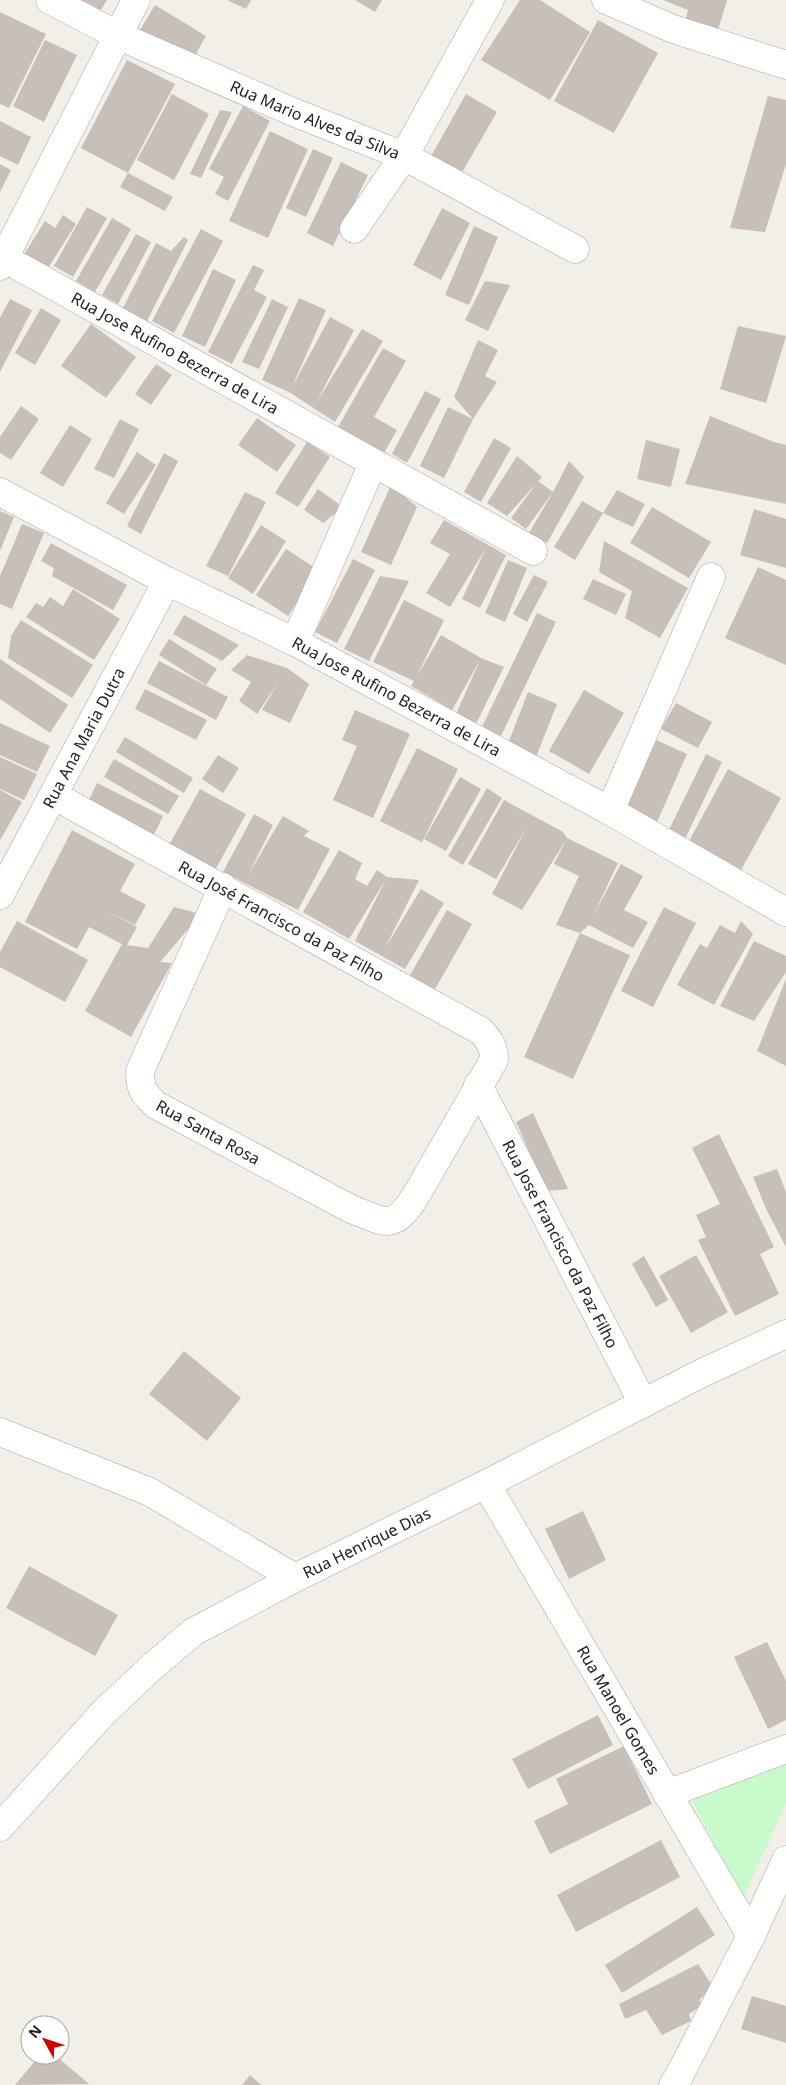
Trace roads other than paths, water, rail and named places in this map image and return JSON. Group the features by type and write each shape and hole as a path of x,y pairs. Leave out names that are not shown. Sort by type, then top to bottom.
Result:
{"street":[{"name":"Rua Mario Alves da Silva","path":"50,0 119,36 293,112 404,156 575,249"},
{"path":"1,260 119,36 136,0"},
{"path":"354,228 404,156 490,0"},
{"path":"606,0 673,29 786,65"},
{"name":"Rua Jose Rufino Bezerra de Lira","path":"1,260 532,551"},
{"path":"295,642 373,463"},
{"name":"Rua Jose Rufino Bezerra de Lira","path":"0,492 167,581 295,642 610,811 786,912"},
{"path":"610,811 711,577"},
{"name":"Rua Ana Maria Dutra","path":"0,895 167,581"},
{"name":"Rua José Francisco da Paz Filho","path":"53,794 481,1031 494,1050 494,1060 478,1085"},
{"name":"Rua Santa Rosa","path":"222,887 140,1071 140,1085 145,1096 156,1105 351,1209 381,1220 393,1221 403,1214 415,1197 478,1085"},
{"name":"Rua Jose Francisco da Paz Filho","path":"478,1085 643,1403"},
{"name":"Rua Henrique Dias","path":"0,1827 104,1712 193,1632 294,1578 486,1484 700,1374 786,1334"},
{"path":"0,1432 150,1492 294,1578"},
{"name":"Rua Manoel Gomes","path":"486,1484 751,1936"},
{"path":"667,1794 786,1749"},
{"path":"673,2085 680,2076 751,1936 786,1860"}]}
